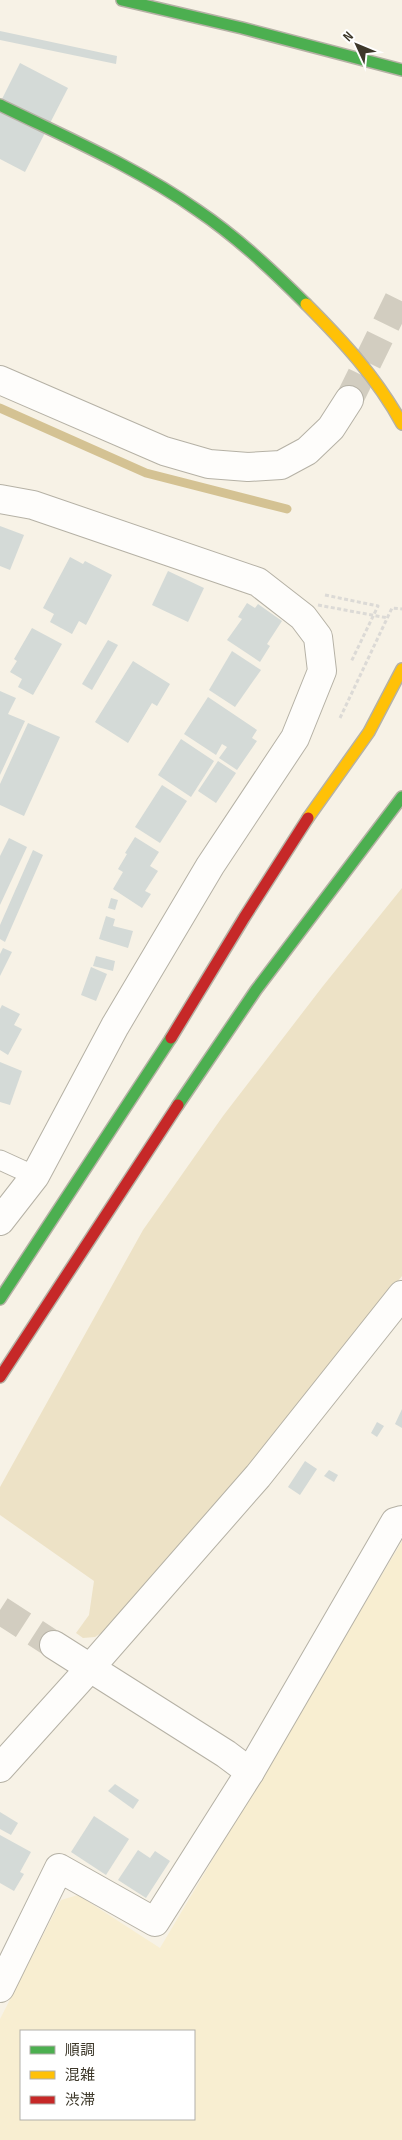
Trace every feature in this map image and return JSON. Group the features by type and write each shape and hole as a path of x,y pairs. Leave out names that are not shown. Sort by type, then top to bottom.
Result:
{"highway":[{"path":"122,0 260,32 402,70"},
{"path":"0,105 150,180 179,197 228,233 293,290 352,352 374,378 392,404 402,424"},
{"path":"0,1299 171,1039 244,918 310,815 369,732 402,669"},
{"path":"0,1377 256,990 402,796"}],"street":[{"path":"0,380 164,451 208,464 248,467 281,466 307,451 331,428 349,400"},
{"path":"0,499 33,506 258,582 303,617 318,638 322,671 296,738 210,866 115,1026 36,1176 0,1221"},
{"path":"0,1768 258,1476 402,1295"},
{"path":"0,1988 60,1868 155,1922 250,1772 395,1522 402,1520"},
{"path":"54,1645 226,1754 250,1772"}],"lane":[{"path":"0,1160 36,1176"}],"path":[{"path":"318,605 388,618 392,608 402,610"}],"shaded area":[{"path":"402,888 402,1276 248,1468 106,1630 95,1637 83,1638 76,1633 89,1615 94,1581 0,1515 0,1487 143,1230 223,1116 323,986"},
{"path":"402,1541 402,2140 0,2140 0,2019 61,1900 78,1895 160,1948"}],"building":[{"path":"0,31 117,56 116,64 0,40"},
{"path":"20,63 68,88 25,172 0,159 0,103"},
{"path":"0,526 24,535 10,570 0,566"},
{"path":"70,557 83,564 85,561 112,575 86,625 79,621 72,634 50,622 54,614 43,608"},
{"path":"168,571 204,588 188,622 152,605"},
{"path":"247,603 255,608 258,604 282,621 267,644 270,646 260,662 227,640 242,619 238,617"},
{"path":"32,628 62,644 33,695 18,687 22,679 10,672 17,661 14,659"},
{"path":"108,640 118,645 92,690 82,684"},
{"path":"232,651 261,670 235,707 209,690"},
{"path":"133,661 170,684 157,706 152,703 128,743 95,722"},
{"path":"0,691 16,698 8,714 25,721 0,775"},
{"path":"208,697 257,730 252,738 257,741 237,770 219,758 227,747 222,744 216,755 184,734"},
{"path":"28,723 60,737 24,816 0,805 0,784"},
{"path":"181,739 214,761 191,797 158,775"},
{"path":"218,761 236,773 216,803 198,791"},
{"path":"162,785 187,801 160,843 135,827"},
{"path":"135,837 159,852 150,866 158,871 145,891 151,894 142,908 113,889 123,872 118,869"},
{"path":"9,838 27,847 0,905 0,856"},
{"path":"33,850 43,855 5,942 0,939 0,925"},
{"path":"111,898 118,900 115,910 108,908"},
{"path":"106,916 115,919 113,926 133,931 128,948 99,939"},
{"path":"3,948 12,952 0,976 0,954"},
{"path":"96,956 115,961 113,971 93,966"},
{"path":"91,967 107,974 96,1001 81,995"},
{"path":"2,1005 20,1014 14,1025 22,1029 8,1055 0,1050 0,1009"},
{"path":"0,1062 22,1071 10,1105 0,1102"},
{"path":"402,1409 402,1428 395,1424"},
{"path":"377,1422 384,1426 377,1437 371,1433"},
{"path":"305,1461 317,1469 300,1495 288,1487"},
{"path":"329,1470 338,1475 334,1482 324,1476"},
{"path":"115,1784 139,1800 133,1809 108,1791"},
{"path":"0,1812 18,1823 11,1835 0,1829"},
{"path":"94,1816 129,1839 106,1875 71,1852"},
{"path":"0,1835 31,1852 20,1872 24,1874 14,1891 0,1883"},
{"path":"138,1850 150,1858 155,1851 170,1861 146,1898 118,1880"}],"waterway":[{"path":"0,408 146,473 287,509"}],"tunnel":[{"path":"349,400 402,292"},
{"path":"0,1610 54,1645"}],"traffic: fast":[{"path":"122,0 242,28 402,70"},
{"path":"0,105 101,154 174,194 212,220 240,243 306,304"},
{"path":"178,1105 256,990 402,797"},
{"path":"0,1299 171,1038"}],"traffic: slow":[{"path":"306,304 358,361 382,391 402,424"},
{"path":"308,818 369,732 402,669"}],"traffic: jam":[{"path":"171,1038 308,818"},
{"path":"0,1377 178,1105"}]}
